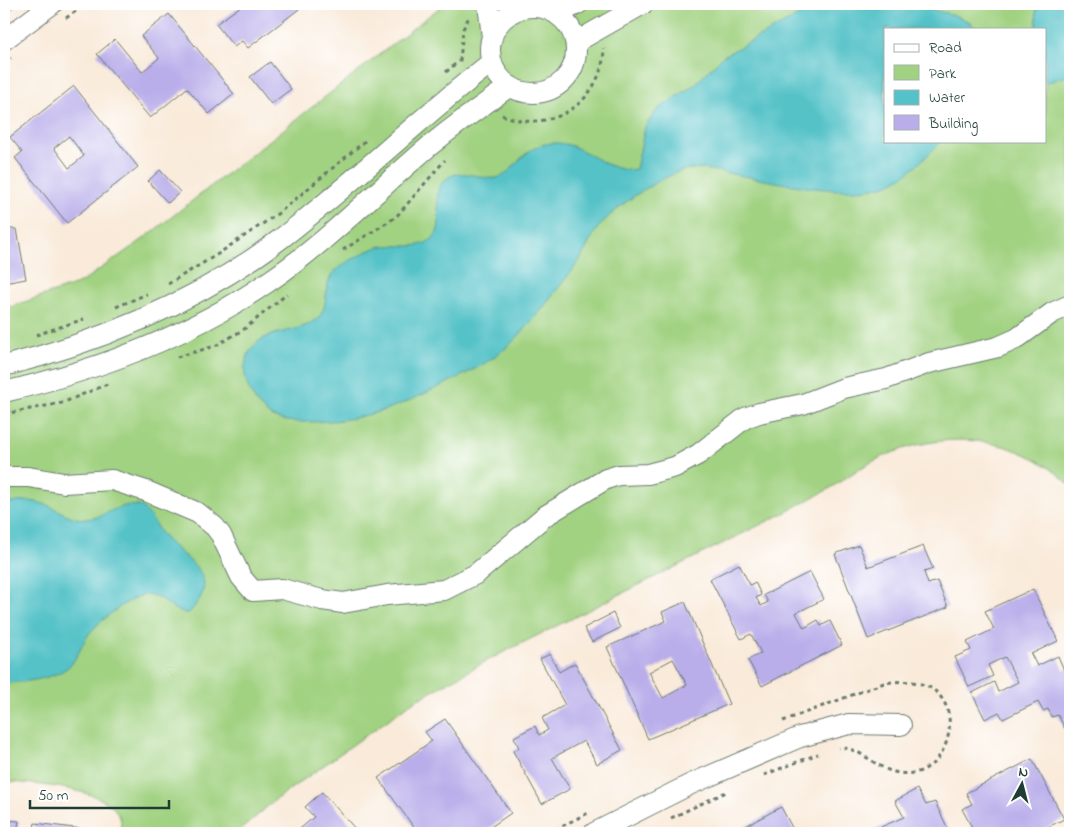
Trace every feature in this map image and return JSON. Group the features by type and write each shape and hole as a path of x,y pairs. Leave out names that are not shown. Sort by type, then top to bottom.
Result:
{"street":[{"path":"4,40 52,4"},
{"path":"558,14 578,4"},
{"path":"576,42 643,4"},
{"path":"532,5 558,14 570,26 576,42 575,62 571,71 557,86 539,92 519,90 510,86 496,71 492,62 490,49 492,37 500,23 512,12 532,5"},
{"path":"481,6 492,37"},
{"path":"4,366 57,352 108,334 158,313 234,271 304,221 467,81 492,62"},
{"path":"4,392 57,379 126,357 213,316 268,282 320,242 440,137 510,86"},
{"path":"4,477 28,477 64,483 112,480 137,487 198,513 215,527 221,535 241,577 253,591 282,589 322,600 343,603 365,601 387,595 444,590 476,574 545,516 606,479 618,475 648,474 675,467 699,454 745,418 759,413 810,402 844,388 886,379 929,363 998,347 1016,339 1052,313 1070,305"},
{"path":"594,833 691,784 800,737 849,724 901,725"}],"path":[{"path":"4,12 15,4"},
{"path":"467,81 460,60 463,29 481,6"},
{"path":"484,104 503,116 527,122 552,120 574,109 594,88 600,74 604,60 601,28"},
{"path":"438,78 460,60"},
{"path":"163,287 218,254 280,212 366,140"},
{"path":"108,311 154,291"},
{"path":"26,338 90,318"}],"green space":[{"path":"444,4 1070,4 1070,485 1048,467 1025,454 999,445 973,441 946,441 920,444 893,452 863,467 829,489 788,511 490,659 413,702 275,800 237,833 120,833 120,818 113,807 101,799 68,789 4,781 4,309 80,283 142,240"}],"water":[{"path":"821,4 909,4 954,15 970,22 975,28 884,28 884,142 941,142 919,163 895,181 879,187 859,190 838,190 792,185 705,169 691,169 678,172 644,190 611,214 595,232 577,264 526,328 501,352 477,368 392,407 361,417 344,420 305,422 278,419 267,413 257,403 248,387 245,376 245,364 252,348 259,341 267,337 307,325 316,320 321,315 323,309 331,275 350,260 378,247 420,245 432,239 439,225 438,190 449,177 466,174 496,178 508,172 533,149 553,143 575,147 614,167 625,170 636,169 645,127 657,110 694,85 723,56"},
{"path":"1036,4 1070,4 1070,75 1046,83 1046,28 1037,28"},
{"path":"34,501 72,517 84,519 98,516 123,506 140,506 148,513 164,537 199,570 204,588 199,600 189,613 177,610 151,595 137,597 106,617 88,635 74,661 67,668 45,678 4,683 4,504"}],"building":[{"path":"239,4 295,4 299,9 248,48 242,41 234,47 216,24 241,6"},
{"path":"169,14 234,94 209,114 187,88 150,118 97,54 115,39 142,72 159,58 141,36"},
{"path":"270,62 291,89 271,104 250,77"},
{"path":"74,86 138,167 67,223 15,158 22,152 10,137","holes":["69,136 84,156 69,168 54,148"]},
{"path":"160,170 180,192 168,203 148,181"},
{"path":"4,229 17,229 26,279 4,283"},
{"path":"859,545 868,567 923,546 933,569 924,572 928,584 937,581 948,607 868,639 835,554"},
{"path":"739,564 750,585 755,582 761,595 756,598 761,606 768,602 764,595 810,572 824,599 796,613 804,628 818,620 821,626 830,621 842,645 762,686 748,660 761,653 751,634 741,639 710,579"},
{"path":"1033,589 1058,641 1031,654 1037,666 1058,656 1064,670 1070,667 1070,726 1065,729 1058,715 1052,717 1048,709 1043,711 1038,702 1003,719 999,712 985,719 972,693 994,682 998,692 1018,682 1005,657 988,665 993,676 969,687 955,657 971,650 967,642 994,629 985,611"},
{"path":"685,602 729,704 648,739 607,647 666,621 662,612","holes":["673,659 687,685 663,698 649,672"]},
{"path":"613,613 620,628 592,642 584,628"},
{"path":"550,654 559,672 575,663 622,750 597,764 584,741 552,758 570,789 542,804 513,751 519,748 514,737 535,726 539,735 548,730 542,718 565,705 540,659"},
{"path":"445,719 511,813 482,833 418,833 378,778 432,741 425,732"},
{"path":"1032,759 1064,819 1036,833 975,833 962,809 972,804 966,793"},
{"path":"917,789 926,805 935,802 950,833 867,833 904,817 895,801"},
{"path":"322,792 359,833 295,833 314,817 305,807"},
{"path":"781,807 795,833 733,833"},
{"path":"4,820 19,821 17,833 4,833"},
{"path":"35,823 82,829 82,833 33,833"}]}
